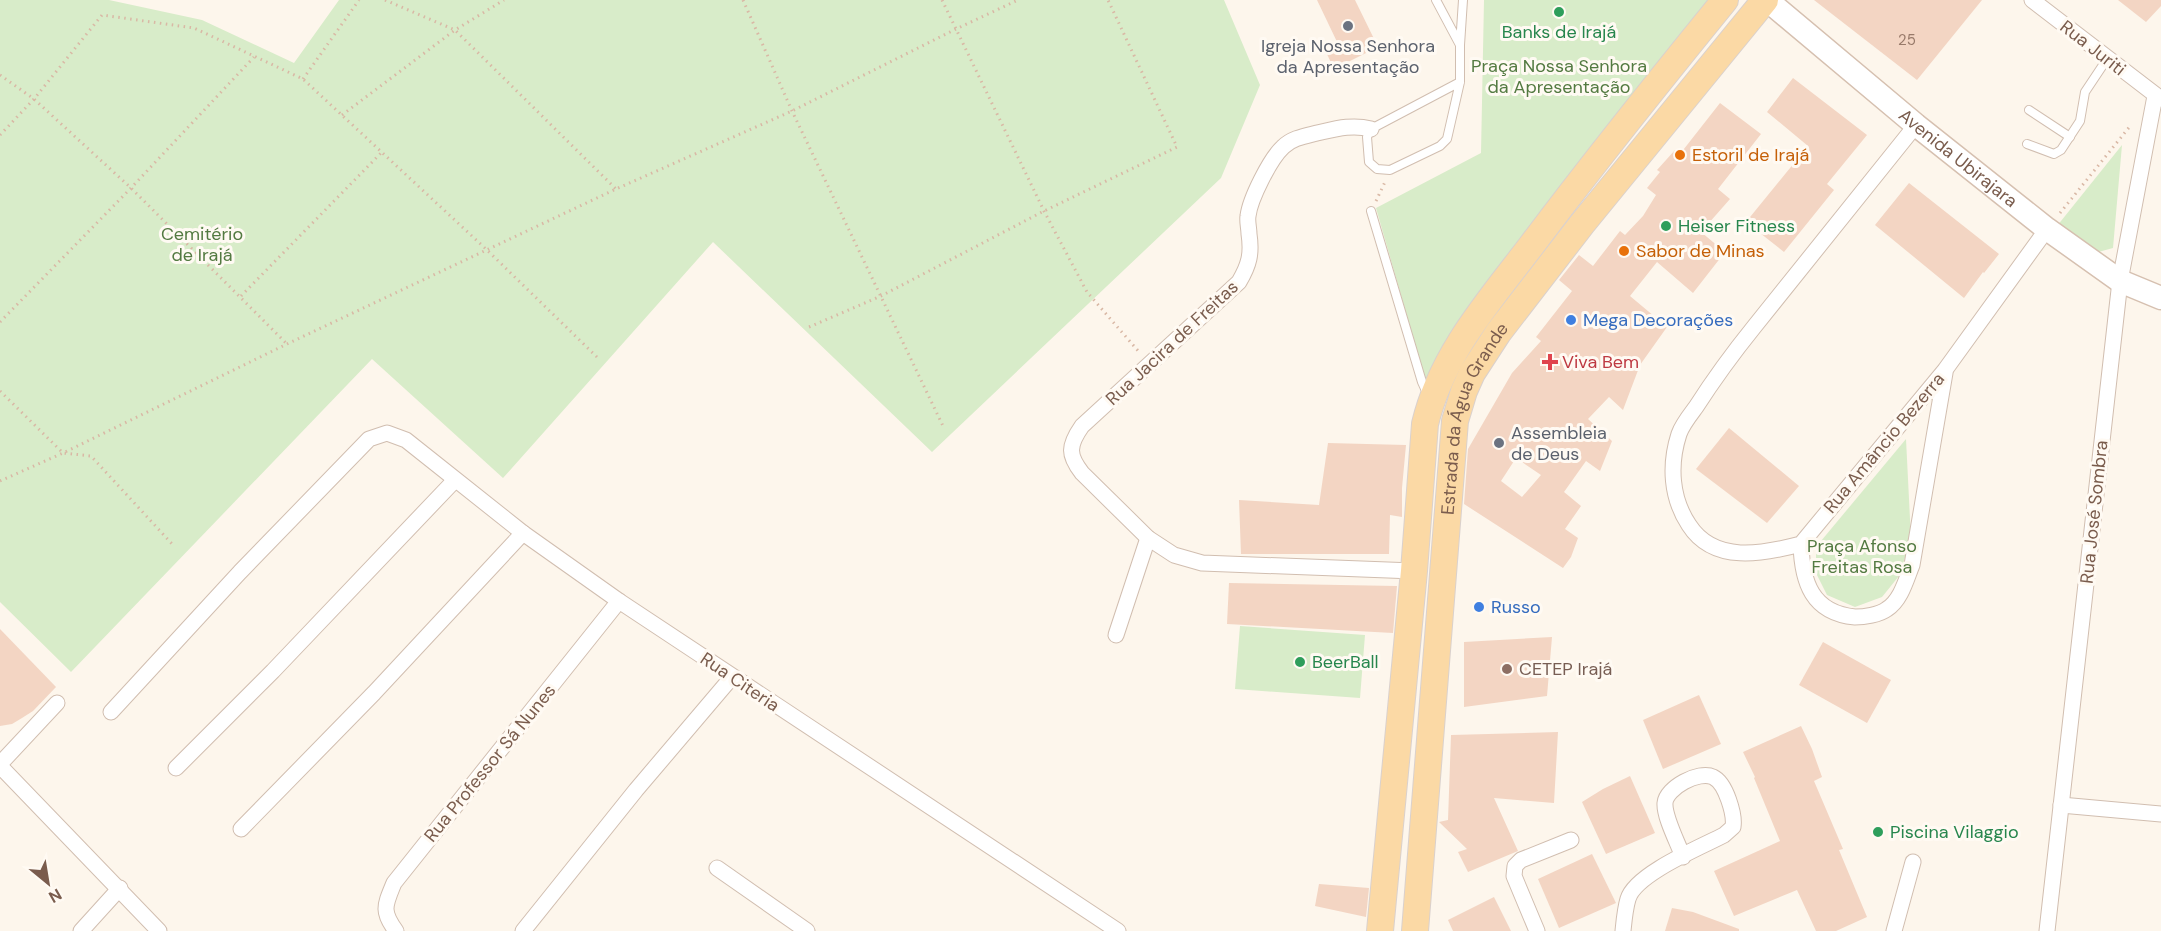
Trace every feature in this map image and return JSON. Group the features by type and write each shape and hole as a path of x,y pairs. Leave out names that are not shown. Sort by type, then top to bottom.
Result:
{"main road":[{"name":"Estrada da Água Grande","path":"1380,931 1414,571 1425,424 1430,400 1449,360 1467,332 1593,163 1725,0"},
{"name":"Estrada da Água Grande","path":"1418,921 1455,421 1464,391 1472,373 1498,333 1582,224 1766,0"}],"street":[{"name":"Avenida Ubirajara","path":"1766,0 1916,125 2047,229 2120,281 2161,298"},
{"name":"Rua Juriti","path":"2032,0 2158,98"},
{"name":"Rua José Sombra","path":"2047,931 2120,281 2158,98"},
{"path":"1916,125 1720,370 1679,432 1673,465 1674,495 1682,514 1693,532 1717,549 1745,554 1770,552 1800,544 1801,569 1807,587 1817,601 1838,615 1863,617 1887,610 1902,592 1912,565 1945,370"},
{"name":"Rua Jacira de Freitas","path":"1148,538 1074,462 1071,450 1074,437 1082,426 1239,282 1248,267 1251,250 1247,218 1251,202 1282,147 1295,139 1342,127 1360,126 1371,129"},
{"name":"Rua Amâncio Bezerra","path":"1800,544 1945,370 2047,229"},
{"name":"Rua Citeria","path":"111,712 240,572 369,439 387,433 406,440 523,533 619,601 1118,931"},
{"path":"176,768 273,671 455,480"},
{"path":"241,829 374,693 523,533"},
{"path":"1116,635 1148,538 1174,555 1202,563 1414,571"},
{"name":"Rua Professor Sá Nunes","path":"396,931 387,919 385,905 394,884 619,601"},
{"path":"523,931 636,790 732,677"},
{"path":"57,704 0,765 159,931"},
{"path":"1623,931 1628,897 1637,884 1650,874 1683,857 1724,835 1733,827 1735,815 1722,786 1715,777 1706,775 1689,779 1669,792 1665,803 1666,813 1683,857"},
{"path":"2061,805 2161,814"},
{"path":"1537,931 1514,876 1515,866 1521,860 1571,840"},
{"path":"1894,931 1913,862"},
{"path":"717,868 807,931"},
{"path":"81,931 120,888"}],"lane":[{"path":"1436,0 1460,45"},
{"path":"1460,82 1371,129 1367,137 1369,162 1377,170 1390,170 1440,146 1447,139 1460,82 1463,0"},
{"path":"2027,144 2054,154 2061,150 2080,120 2085,92 2107,58"},
{"path":"2029,110 2070,137"},
{"path":"1371,211 1422,382 1430,400"}],"path":[{"path":"303,79 359,0"},
{"path":"385,0 455,30 616,189"},
{"path":"342,114 455,30 504,0"},
{"path":"743,0 792,111 943,426"},
{"path":"942,0 1044,211 1087,292 1150,364"},
{"path":"0,481 616,189 792,111 1018,0"},
{"path":"809,327 881,296 1044,211 1177,147 1108,0"},
{"path":"0,135 34,99 102,15 194,28 303,79 487,250 599,359"},
{"path":"0,322 131,188 254,57"},
{"path":"0,75 34,99 131,188 287,344"},
{"path":"2047,229 2133,123"},
{"path":"240,297 382,152"},
{"path":"1371,211 1390,170"},
{"path":"0,391 63,453 91,456 173,545"}],"green space":[{"name":"Cemitério de Irajá","path":"0,0 109,0 202,20 294,63 339,0 1224,0 1260,85 1221,178 932,452 713,242 503,478 372,359 71,672 0,602"},
{"name":"Praça Nossa Senhora da Apresentação","path":"1484,0 1721,0 1429,393 1376,208 1481,153"},
{"path":"2122,145 2113,248 2091,254 2057,226"},
{"name":"Praça Afonso Freitas Rosa","path":"1906,439 1911,539 1899,576 1882,597 1855,607 1827,595 1816,573 1816,547"},
{"name":"BeerBall","path":"1240,626 1365,635 1360,698 1235,689"}],"building":[{"name":"Igreja Nossa Senhora da Apresentação","path":"1317,0 1355,0 1378,47 1334,69 1326,52 1339,46"},
{"path":"1814,0 1982,0 1917,80"},
{"path":"2118,0 2161,0 2161,6 2146,22"},
{"path":"1793,78 1867,135 1827,184 1834,190 1784,252 1746,222 1808,146 1767,112"},
{"path":"1720,103 1761,134 1718,189 1730,199 1701,232 1725,252 1693,293 1657,262 1630,296 1667,327 1640,365 1623,410 1609,397 1588,419 1612,441 1600,471 1586,461 1564,492 1581,506 1565,529 1578,538 1571,557 1563,568 1464,504 1468,449 1512,373 1541,341 1536,337 1572,291 1559,280 1579,255 1593,266 1620,231 1625,235 1643,216 1656,195 1647,188 1660,172 1657,170 1675,150 1680,154","holes":["1516,458 1541,475 1522,497 1501,481"]},
{"path":"1909,183 1999,254 1964,298 1875,225"},
{"path":"1729,428 1799,486 1767,523 1696,469"},
{"path":"1328,443 1406,445 1402,517 1390,515 1389,554 1241,554 1239,500 1319,505"},
{"path":"1229,583 1397,586 1393,633 1227,624"},
{"path":"0,629 56,687 33,711 12,724 0,726"},
{"name":"CETEP Irajá","path":"1552,637 1547,696 1464,707 1464,642"},
{"path":"1823,642 1891,680 1867,723 1799,685"},
{"path":"1699,695 1721,744 1663,769 1643,720"},
{"path":"1801,726 1822,777 1814,781 1843,849 1839,850 1867,917 1836,931 1816,931 1797,890 1734,916 1714,871 1780,841 1743,752"},
{"path":"1558,732 1554,803 1494,798 1518,851 1468,872 1458,852 1467,849 1439,822 1448,820 1451,735"},
{"path":"1630,776 1655,833 1606,854 1582,802"},
{"path":"1592,854 1616,903 1559,928 1538,879"},
{"path":"1319,884 1369,888 1366,917 1315,906"},
{"path":"1494,897 1511,931 1453,931 1448,920"},
{"path":"1672,908 1693,912 1739,929 1739,931 1665,931"}],"place":[{"name":"Banks de Irajá","path":"1559,12"},
{"name":"Igreja Nossa Senhora da Apresentação","path":"1348,26"},
{"name":"Estoril de Irajá","path":"1680,155"},
{"name":"Heiser Fitness","path":"1666,226"},
{"name":"Sabor de Minas","path":"1624,251"},
{"name":"Mega Decorações","path":"1571,320"},
{"name":"Viva Bem","path":"1550,362"},
{"name":"Assembleia de Deus","path":"1499,443"},
{"name":"Russo","path":"1479,607"},
{"name":"BeerBall","path":"1300,662"},
{"name":"CETEP Irajá","path":"1507,669"},
{"name":"Piscina Vilaggio","path":"1878,832"}]}
